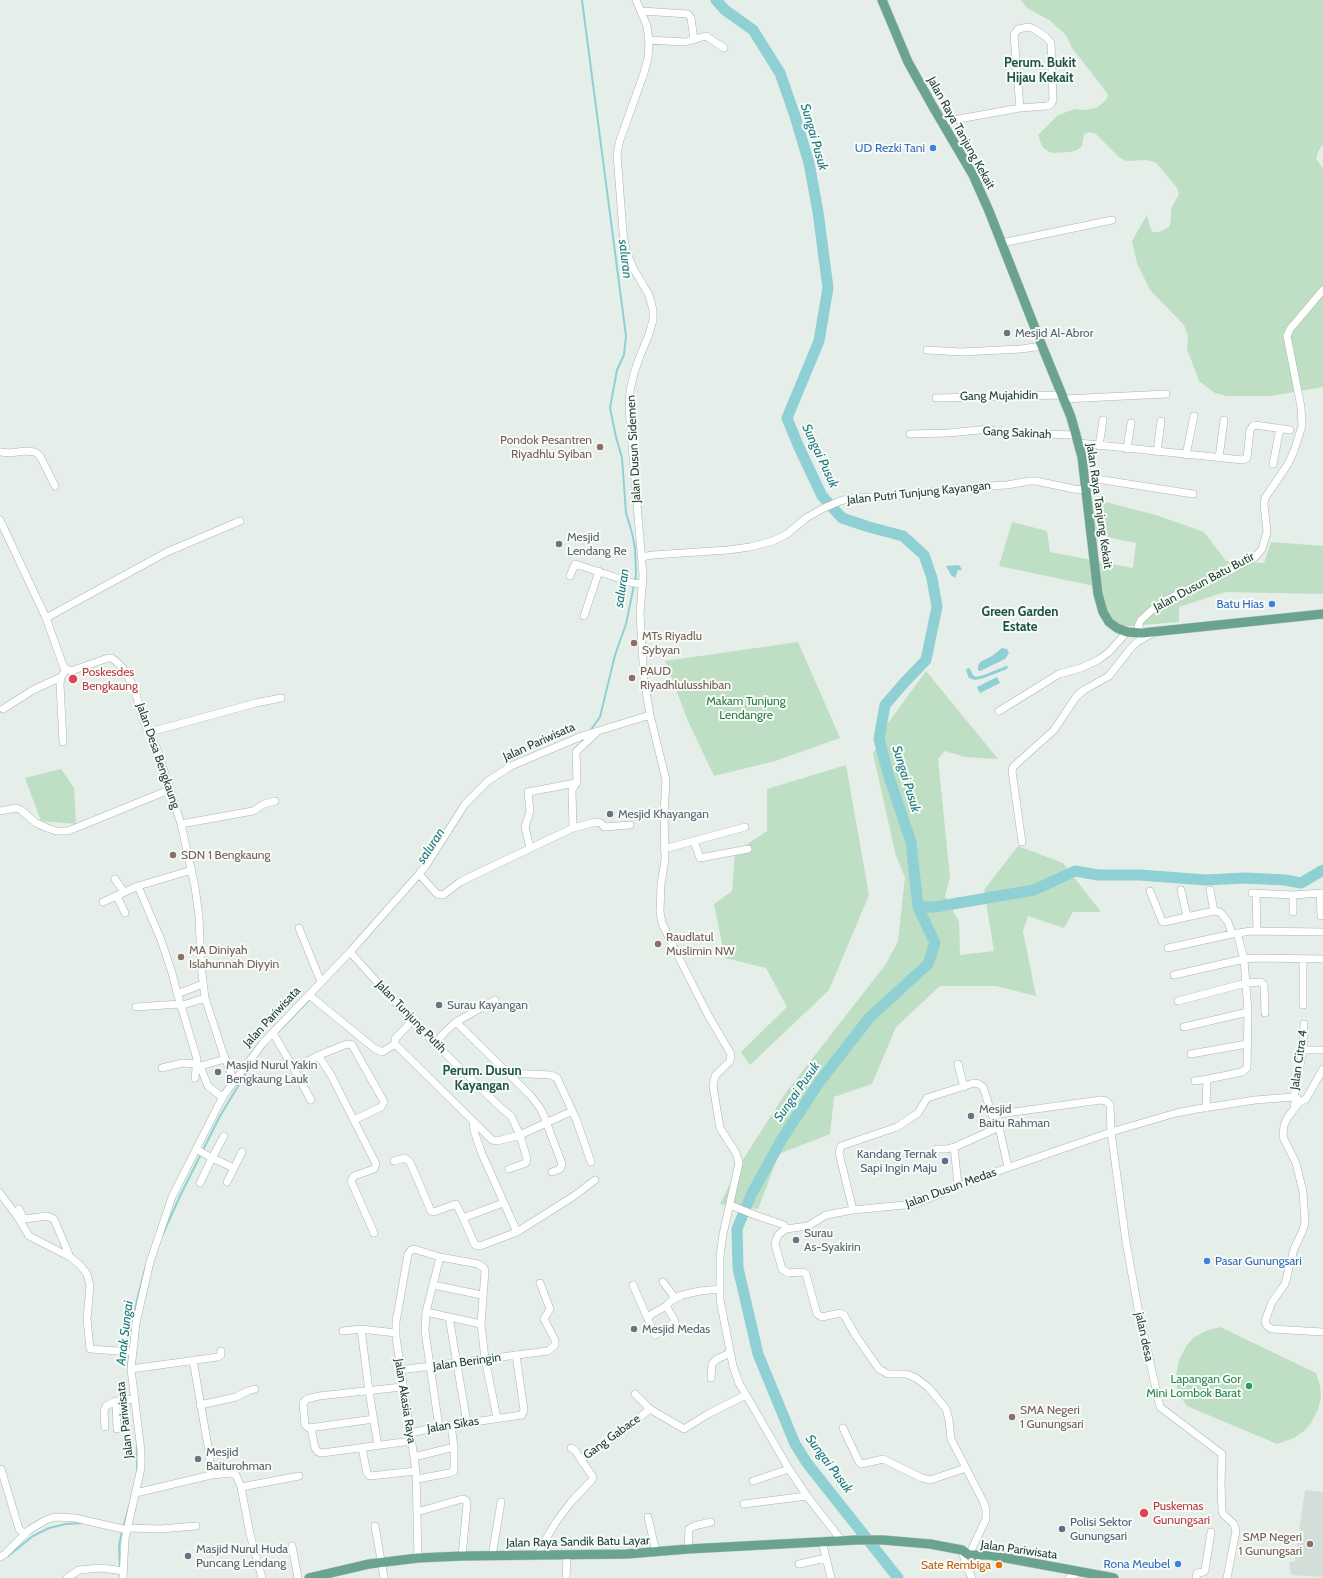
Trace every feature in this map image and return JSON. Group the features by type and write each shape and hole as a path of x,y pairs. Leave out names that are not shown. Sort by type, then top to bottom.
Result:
{"main road":[{"name":"Jalan Raya Tanjung Kekait","path":"882,0 908,62 973,175 1002,243 1063,397 1078,439 1084,476 1098,594 1103,612 1109,622 1117,628 1127,632 1142,633 1323,614"},
{"name":"Jalan Raya Sandik Batu Layar","path":"309,1578 358,1566 418,1558 462,1556 616,1555 688,1549 849,1540"},
{"name":"Jalan Pariwisata","path":"849,1540 883,1540 930,1544 966,1552 1114,1578"}],"street":[{"name":"Jalan Dusun Sidemen","path":"636,0 647,26 648,40 646,65 620,140 617,154 624,241 629,259 649,295 653,310 651,327 636,364 630,400 630,419 642,557"},
{"path":"642,12 688,14 691,18 694,40"},
{"path":"942,122 1020,108 1048,106 1051,104 1053,100 1051,43 1046,37 1029,27 1018,29 1014,35 1020,108"},
{"path":"648,40 685,42 706,36 724,48"},
{"path":"1002,243 1112,220"},
{"name":"Jalan Dusun Batu Butir","path":"1142,633 1138,626 1141,620 1152,609 1166,600 1233,569 1254,557 1262,549 1268,532 1264,504 1265,498 1288,464 1302,426 1301,407 1287,336 1290,329 1323,290"},
{"path":"927,350 961,352 1021,349 1042,346"},
{"name":"Gang Mujahidin","path":"936,398 1063,397 1166,394"},
{"path":"1186,455 1194,416"},
{"path":"1098,446 1103,420"},
{"path":"1218,458 1224,420"},
{"path":"1157,452 1161,422"},
{"path":"1127,449 1131,423"},
{"name":"Gang Sakinah","path":"910,434 948,433 991,429 997,433 1078,439 1098,446 1243,460 1247,458 1250,430 1253,426 1280,428"},
{"path":"1273,464 1280,428 1290,430"},
{"path":"0,452 35,452 40,456 55,486"},
{"path":"1084,476 1193,494"},
{"name":"Jalan Putri Tunjung Kayangan","path":"642,557 750,547 783,537 806,518 840,501 858,497 906,495 980,486 1007,485 1030,481 1085,490"},
{"path":"0,520 46,618 62,666 66,670 61,677 59,691 63,742"},
{"path":"46,618 168,552 240,521"},
{"path":"642,557 639,584 644,679 650,715 666,780 664,813 665,860 660,884 662,923 708,1015 731,1054 730,1061 715,1076 714,1086 720,1128 736,1153 739,1163 732,1206 721,1245 719,1289 730,1353 735,1373 746,1395 789,1469 807,1496 849,1540"},
{"path":"570,576 575,564 639,584"},
{"path":"584,616 599,571"},
{"path":"1022,842 1012,771 1013,767 1054,730 1076,697 1084,690 1109,676 1137,642 1156,631"},
{"path":"999,711 1062,673 1081,668 1098,660 1109,652 1127,632"},
{"name":"Jalan Desa Bengkaung","path":"66,670 72,671 108,658 115,660 131,680 137,695 144,722 157,749 181,824 192,870 199,916 201,965 205,998 225,1059 233,1078"},
{"path":"3,709 33,690 61,677"},
{"path":"150,732 256,703 281,698"},
{"name":"Jalan Pariwisata","path":"121,1572 125,1529 136,1493 142,1460 134,1399 130,1352 149,1265 172,1197 199,1151 233,1078 259,1048 274,1035 311,996 322,982 352,954 421,875 465,804 488,781 503,770 520,762 588,734 650,715"},
{"path":"573,828 572,790 576,783 576,752 600,730"},
{"path":"530,848 525,827 530,811 528,792 576,783"},
{"path":"0,812 16,808 21,810 36,823 47,828 56,831 68,831 169,790"},
{"path":"181,824 253,811 264,804 275,801"},
{"path":"421,875 437,894 443,895 460,882 573,828 596,822 601,823 604,827 630,825"},
{"path":"664,849 745,827"},
{"path":"694,841 700,858 748,849"},
{"path":"103,902 138,886 192,870"},
{"path":"115,879 124,892"},
{"path":"138,886 166,952 180,1005 197,1059 195,1078"},
{"path":"1181,890 1188,916"},
{"path":"1210,890 1214,911"},
{"path":"1150,891 1162,921 1164,922 1214,911 1220,912 1226,917 1234,933 1244,960 1248,1012 1247,1063 1245,1070 1195,1081"},
{"path":"1257,931 1254,893 1293,895 1322,893 1321,916"},
{"path":"1293,895 1293,912"},
{"path":"116,896 125,913"},
{"path":"299,928 322,982"},
{"path":"1168,948 1234,933 1257,931 1323,932"},
{"name":"Jalan Tunjung Putih","path":"352,954 412,1021 515,1121 527,1160 526,1163 509,1169"},
{"path":"1174,975 1256,958 1323,959"},
{"path":"1303,959 1303,1005"},
{"path":"1178,1001 1246,983 1260,982 1263,984 1266,1013"},
{"path":"177,994 203,984"},
{"path":"311,996 374,1048 382,1052 395,1044"},
{"path":"136,1007 180,1005 205,998"},
{"path":"435,1044 456,1022 496,1000"},
{"path":"1184,1027 1248,1012"},
{"path":"395,1044 395,1039 412,1021"},
{"path":"456,1022 531,1096 540,1108 547,1122 562,1164 560,1169 552,1172"},
{"name":"Jalan Citra 4","path":"1294,1103 1303,1050 1304,1024"},
{"path":"274,1035 310,1100"},
{"path":"294,1069 317,1056 347,1044 353,1046 384,1102 381,1107 354,1120"},
{"path":"395,1044 494,1141 520,1135 572,1111"},
{"path":"1191,1054 1247,1044"},
{"path":"1303,1050 1323,1050"},
{"path":"317,1056 326,1066 376,1164 374,1169 354,1176 351,1180 374,1233"},
{"path":"162,1068 182,1063 197,1066 225,1059"},
{"path":"958,1064 964,1087"},
{"path":"197,1066 208,1086 223,1098"},
{"path":"1323,1069 1306,1099 1294,1103 1286,1122 1283,1137 1296,1162 1303,1192 1305,1223 1294,1249 1285,1284 1272,1302 1265,1321 1267,1326 1272,1329 1323,1332"},
{"path":"508,1073 551,1075 556,1077 572,1111 591,1162"},
{"path":"1206,1108 1208,1078"},
{"path":"853,1210 839,1153 841,1146 897,1127 918,1113 927,1098 975,1083 982,1086 992,1115 999,1127 1008,1167"},
{"name":"Jalan Dusun Medas","path":"786,1229 808,1226 824,1216 853,1210 915,1204 958,1185 1008,1167 1111,1132 1176,1113 1272,1098 1294,1103"},
{"path":"992,1115 1103,1100 1108,1102 1111,1106 1111,1132"},
{"path":"473,1121 477,1140 503,1204 517,1232"},
{"path":"937,1149 954,1147 999,1127"},
{"name":"jalan desa","path":"1111,1132 1126,1242 1138,1308 1160,1407 1222,1454 1222,1511 1224,1515 1234,1524 1236,1532 1227,1578"},
{"path":"200,1183 224,1136"},
{"path":"954,1147 958,1185"},
{"path":"199,1151 234,1168"},
{"path":"227,1182 242,1152"},
{"path":"394,1161 405,1158 410,1162 431,1211 434,1212 456,1204 476,1246 480,1246 517,1232 574,1196 595,1180"},
{"path":"0,1193 17,1216 29,1236 70,1257 88,1274 90,1282 87,1319 90,1349 130,1352"},
{"path":"463,1218 503,1204"},
{"path":"732,1206 755,1216 784,1224 786,1229 778,1235 775,1244 784,1271 789,1274 801,1272 806,1274 817,1314 822,1316 840,1313 844,1315 856,1336 879,1369 888,1374 906,1374 913,1376 930,1388 946,1409 951,1439 984,1503 986,1516 966,1552 966,1566 972,1578"},
{"path":"19,1209 24,1219 47,1216 54,1219 70,1257"},
{"name":"Jalan Akasia Raya","path":"418,1558 416,1475 402,1387 396,1333 408,1253 410,1250 414,1249 440,1257"},
{"path":"439,1427 431,1367 425,1336 426,1312 440,1257"},
{"name":"Jalan Sikas","path":"440,1257 478,1264 483,1266 485,1271 482,1295 482,1324 485,1359 497,1418"},
{"path":"663,1282 675,1298"},
{"name":"Jalan Beringin","path":"400,1370 548,1351 555,1345 556,1342 544,1319 550,1309 540,1283"},
{"path":"633,1284 655,1335 675,1322 666,1306"},
{"path":"433,1285 482,1295"},
{"path":"647,1317 666,1306 675,1298 690,1292 719,1289"},
{"path":"426,1312 482,1324"},
{"path":"449,1318 467,1422"},
{"path":"343,1330 361,1329 396,1333"},
{"path":"361,1329 378,1446"},
{"path":"131,1369 218,1357 221,1355 221,1351"},
{"path":"710,1378 712,1364 717,1359 730,1353"},
{"name":"Jalan Sikas","path":"410,1433 467,1422 520,1416 524,1409 519,1355"},
{"path":"193,1360 200,1405 210,1452 211,1475"},
{"path":"374,1419 311,1428 307,1427 306,1425 303,1405 305,1400 320,1396 402,1387"},
{"path":"200,1405 236,1397 255,1389"},
{"path":"634,1394 650,1409"},
{"name":"Gang Gabace","path":"538,1556 556,1522 571,1502 593,1478 580,1460 617,1435 650,1409 684,1429 708,1414 746,1395"},
{"path":"105,1427 105,1407 108,1404 116,1401 134,1399"},
{"path":"116,1401 117,1429"},
{"path":"362,1448 367,1473 370,1476 416,1475 452,1472 454,1468 454,1447 450,1425"},
{"path":"311,1428 315,1448 319,1452 411,1441"},
{"path":"842,1428 859,1462 862,1464 883,1458 922,1478 930,1480 966,1468"},
{"path":"414,1457 454,1447"},
{"path":"571,1448 575,1450 580,1460"},
{"path":"1,1469 19,1529 25,1535"},
{"path":"753,1482 789,1469"},
{"path":"136,1493 211,1475 234,1474 238,1477 241,1486 250,1534 262,1578"},
{"path":"241,1486 299,1476"},
{"path":"744,1504 807,1496"},
{"path":"417,1512 462,1499 466,1500 467,1504 462,1556"},
{"path":"492,1556 501,1502"},
{"path":"0,1557 34,1527 54,1517 75,1518 125,1529 160,1529 196,1526"},
{"path":"648,1518 656,1552"},
{"path":"688,1549 689,1529 694,1526 712,1522"},
{"path":"375,1526 384,1578"},
{"path":"1196,1578 1197,1573 1204,1572 1205,1570 1211,1532"},
{"path":"822,1542 832,1578"},
{"path":"292,1546 298,1578"},
{"path":"566,1578 567,1555"},
{"path":"799,1564 826,1558"},
{"path":"67,1578 79,1570 100,1568 121,1572"},
{"path":"1069,1578 1081,1571"}],"shaded area":[{"name":"SMP Negeri 1 Gunungsari","path":"1305,1490 1323,1492 1323,1577 1291,1575 1289,1562 1295,1561"}],"green space":[{"path":"1021,0 1323,0 1323,144 1316,158 1323,169 1323,387 1271,396 1227,396 1215,393 1199,381 1187,349 1188,336 1184,325 1150,290 1137,263 1132,241 1147,215 1153,232 1159,232 1169,227 1171,221 1171,209 1179,194 1177,188 1155,162 1146,160 1127,161 1120,158 1096,134 1090,132 1084,134 1082,146 1071,152 1052,153 1042,146 1038,135 1058,115 1075,109 1087,110 1098,107 1107,99 1108,94 1072,48 1066,35 1049,20 1027,8"},
{"path":"1090,498 1156,515 1204,532 1226,561 1264,563 1271,542 1323,546 1323,594 1225,592 1179,607 1179,622 1120,627 1101,605 1099,587 999,566 1012,522 1047,531 1050,552 1133,568 1136,543 1097,535"},
{"name":"Makam Tunjung Lendangre","path":"798,642 840,738 775,761 714,776 688,721 665,661"},
{"path":"926,671 998,759 965,757 945,751 938,759 950,877 945,896 959,922 960,955 994,951 984,890 1018,846 1063,863 1101,912 1073,912 1064,928 1028,916 1023,931 1036,996 996,986 940,986 896,1027 872,1084 834,1097 830,1134 779,1154 758,1209 720,1204 740,1164 787,1091 886,964 898,941 905,877 896,856 873,754 888,723"},
{"path":"846,765 869,895 829,990 750,1065 741,1052 787,1007 766,968 725,958 714,904 732,891 735,852 767,831 767,789"},
{"path":"61,769 74,788 76,824 41,821 25,778"},
{"name":"Lapangan Gor Mini Lombok Barat","path":"1220,1327 1316,1373 1320,1385 1321,1397 1318,1409 1311,1423 1304,1431 1294,1438 1277,1444 1187,1406 1177,1387 1176,1376 1179,1360 1187,1345 1193,1338 1206,1331"}],"water":[{"path":"958,565 962,570 958,570 955,578 951,575 946,566"},
{"path":"1002,648 1007,649 1009,653 1005,659 980,671 978,670 980,662 992,656"},
{"path":"1008,666 1007,669 975,680 969,678 966,670 968,668 970,669 976,677"},
{"path":"997,677 1000,683 980,693 977,687"}],"waterway":[{"name":"saluran","path":"582,0 626,336 624,355 617,370 610,408 622,458 626,513 635,548 635,581"},
{"name":"Sungai Pusuk","path":"716,0 725,10 753,30 780,73 809,163 818,212 828,288 819,341 787,418 822,496 842,518 903,536 924,555 932,578 937,607 926,660 885,705 879,739 889,777 911,842 918,907 935,943 928,964 870,1017 820,1081 782,1139 751,1195 737,1229 738,1268 758,1354 795,1444 807,1463 898,1578"},
{"name":"saluran","path":"590,731 600,717 615,655 626,624 634,585"},
{"path":"918,907 935,907 1034,890 1075,871 1098,875 1140,875 1206,880 1245,878 1285,880 1301,883 1323,870"},
{"name":"saluran","path":"278,1032 311,998"},
{"name":"Anak Sungai","path":"163,1234 180,1196 220,1116 249,1068"},
{"name":"Anak Sungai","path":"128,1368 132,1320 146,1265"},
{"name":"Anak Sungai","path":"137,1444 137,1474"},
{"name":"Anak Sungai","path":"123,1528 130,1503"},
{"name":"Anak Sungai","path":"8,1556 33,1536 49,1528 66,1524 84,1523"},
{"path":"120,1568 119,1546 122,1531"}],"place":[{"name":"UD Rezki Tani","path":"933,148"},
{"name":"Mesjid Al-Abror","path":"1007,333"},
{"name":"Pondok Pesantren Riyadhlu Syiban","path":"600,447"},
{"name":"Mesjid Lendang Re","path":"559,544"},
{"name":"Batu Hias","path":"1272,604"},
{"name":"MTs Riyadlu Sybyan","path":"634,643"},
{"name":"PAUD Riyadhlulusshiban","path":"632,678"},
{"name":"Poskesdes Bengkaung","path":"73,679"},
{"name":"Mesjid Khayangan","path":"610,814"},
{"name":"SDN 1 Bengkaung","path":"173,855"},
{"name":"Raudlatul Muslimin NW","path":"658,944"},
{"name":"MA Diniyah Islahunnah Diyyin","path":"181,957"},
{"name":"Surau Kayangan","path":"439,1005"},
{"name":"Masjid Nurul Yakin Bengkaung Lauk","path":"218,1072"},
{"name":"Mesjid Baitu Rahman","path":"971,1116"},
{"name":"Kandang Ternak Sapi Ingin Maju","path":"945,1161"},
{"name":"Surau As-Syakirin","path":"796,1240"},
{"name":"Pasar Gunungsari","path":"1207,1261"},
{"name":"Mesjid Medas","path":"634,1329"},
{"name":"Lapangan Gor Mini Lombok Barat","path":"1249,1386"},
{"name":"SMA Negeri 1 Gunungsari","path":"1012,1417"},
{"name":"Mesjid Baiturohman","path":"198,1459"},
{"name":"Puskemas Gunungsari","path":"1144,1513"},
{"name":"Polisi Sektor Gunungsari","path":"1062,1529"},
{"name":"SMP Negeri 1 Gunungsari","path":"1310,1544"},
{"name":"Masjid Nurul Huda Puncang Lendang","path":"188,1556"},
{"name":"Rona Meubel","path":"1178,1564"},
{"name":"Sate Rembiga","path":"999,1565"}],"district":[{"name":"Perum. Bukit Hijau Kekait","path":"1040,70"},
{"name":"Green Garden Estate","path":"1020,620"},
{"name":"Perum. Dusun Kayangan","path":"482,1078"}]}
